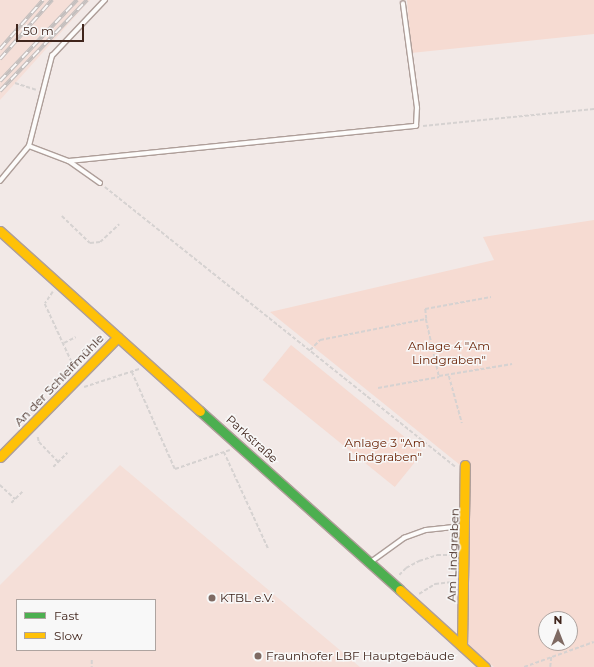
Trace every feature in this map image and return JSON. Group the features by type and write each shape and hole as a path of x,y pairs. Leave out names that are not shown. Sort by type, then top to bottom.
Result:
{"street":[{"name":"Parkstraße","path":"0,232 240,445 485,667"},
{"name":"An der Schleifmühle","path":"0,457 118,336"},
{"name":"Am Lindgraben","path":"462,646 467,476 465,465"}],"lane":[{"path":"0,181 29,146 52,56 105,0"},
{"path":"69,161 416,126 417,108 403,4"},
{"path":"29,146 69,161 100,183"},
{"path":"370,563 404,538 426,530 466,526"}],"path":[{"path":"16,83 42,92"},
{"path":"416,126 594,109"},
{"path":"100,183 467,476"},
{"path":"62,216 90,242 100,242 119,224"},
{"path":"58,284 45,304 63,344 80,374"},
{"path":"439,376 425,310 491,297"},
{"path":"310,351 320,340 426,319"},
{"path":"63,344 76,337"},
{"path":"378,388 512,364"},
{"path":"82,388 151,366"},
{"path":"132,372 175,469 240,445"},
{"path":"449,376 462,423"},
{"path":"38,437 38,442 58,462"},
{"path":"224,452 268,548"},
{"path":"53,467 67,453"},
{"path":"0,485 15,499"},
{"path":"11,503 22,492"},
{"path":"392,582 406,568 420,561 437,555 464,555"},
{"path":"412,601 435,584 464,582"},
{"path":"524,667 594,642"},
{"path":"550,667 551,657"},
{"path":"92,660 92,667"}],"shaded area":[{"path":"0,0 90,0 0,100"},
{"path":"120,465 360,667 0,667 0,585"}],"green space":[{"path":"407,0 594,0 594,34 411,53"},
{"name":"Anlage 4 \"Am Lindgraben\"","path":"594,220 594,667 494,667 468,645 468,467 465,469 270,312 494,260 483,237"},
{"name":"Anlage 3 \"Am Lindgraben\"","path":"291,345 423,452 395,487 263,380"}],"railway":[{"path":"0,49 43,0"},
{"path":"0,59 52,0"},
{"path":"0,81 77,0"},
{"path":"0,91 87,0"}],"traffic: fast":[{"path":"200,411 400,590"}],"traffic: slow":[{"path":"0,231 200,411"},
{"path":"0,457 118,337"},
{"path":"462,646 465,465"},
{"path":"400,590 485,667"}],"place":[{"name":"KTBL e.V.","path":"212,598"},
{"name":"Fraunhofer LBF Hauptgebäude","path":"258,656"}]}
